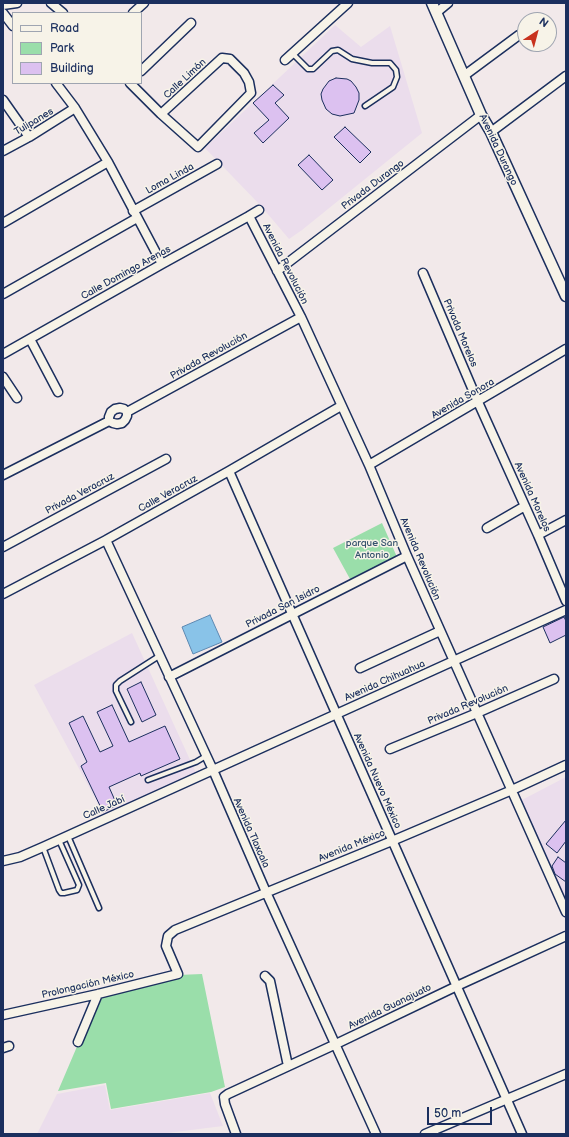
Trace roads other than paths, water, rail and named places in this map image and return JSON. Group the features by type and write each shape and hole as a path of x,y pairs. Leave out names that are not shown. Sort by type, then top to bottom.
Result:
{"street":[{"path":"3,5 17,3"},
{"path":"51,3 61,12"},
{"path":"134,12 144,3"},
{"path":"285,60 348,3"},
{"name":"Avenida Durango","path":"432,3 465,75 481,115 491,132 566,296"},
{"path":"436,13 448,3"},
{"path":"3,13 12,25"},
{"path":"142,70 191,23"},
{"path":"465,75 517,36"},
{"name":"Calle Limón","path":"222,58 230,59 244,73 249,82 252,93 198,147 161,114 222,58"},
{"path":"491,132 566,76"},
{"path":"57,84 74,108 108,162 162,264"},
{"path":"131,84 161,114"},
{"path":"3,100 29,137"},
{"name":"Tulipanes","path":"3,151 29,137 74,108"},
{"name":"Privada Durango","path":"276,271 481,115"},
{"path":"3,223 108,162"},
{"name":"Loma Linda","path":"3,294 216,164"},
{"name":"Calle Domingo Arenas","path":"3,354 259,210"},
{"name":"Avenida Revolución","path":"249,216 301,317 369,465 453,661 566,912"},
{"name":"Privada Morelos","path":"423,273 478,402"},
{"name":"Privada Revolución","path":"127,412 301,317"},
{"path":"30,339 58,392"},
{"name":"Avenida Sonora","path":"369,465 566,350"},
{"path":"3,377 16,398"},
{"name":"Avenida Morelos","path":"478,402 566,601"},
{"name":"Calle Veracruz","path":"3,594 106,540 341,406"},
{"name":"Privada Revolución","path":"109,420 111,412 115,409 120,408 127,412"},
{"name":"Privada Revolución","path":"109,420 113,424 122,423 127,416 127,412"},
{"name":"Privada Revolución","path":"3,475 109,420"},
{"name":"Privada Veracruz","path":"3,547 166,459"},
{"name":"Avenida Nuevo México","path":"229,471 522,1134"},
{"path":"487,528 525,506"},
{"path":"538,535 566,520"},
{"name":"Avenida Tlaxcala","path":"106,540 206,756 376,1134"},
{"name":"Privada San Isidro","path":"169,677 407,556"},
{"name":"Avenida Chihuahua","path":"212,770 566,610"},
{"path":"360,668 440,631"},
{"name":"Privada Revolución","path":"390,749 554,679"},
{"name":"Avenida México","path":"178,974 166,946 168,936 175,930 392,841 566,766"},
{"name":"Calle Jabí","path":"3,861 20,857 43,847 212,770"},
{"name":"Avenida Guanajuato","path":"236,1134 224,1104 224,1097 228,1094 566,936"},
{"name":"Prolongación México","path":"3,1015 98,994 178,974"},
{"path":"265,976 270,981 288,1066"},
{"path":"78,1042 98,994"},
{"path":"425,1134 566,1074"}],"lane":[{"path":"292,53 308,69 313,69 332,51 338,50 352,59 372,63 390,63 396,70 397,77 393,87 365,106"},
{"path":"131,722 116,691 116,685 159,656"},
{"path":"148,780 196,762 206,756"},
{"path":"68,836 99,908"},
{"path":"43,847 61,893 64,894 77,890 79,885 59,839"}],"water":[{"path":"210,615 222,642 193,654 182,627"}],"park label":[{"name":"parque San Antonio","path":"372,548"}]}
